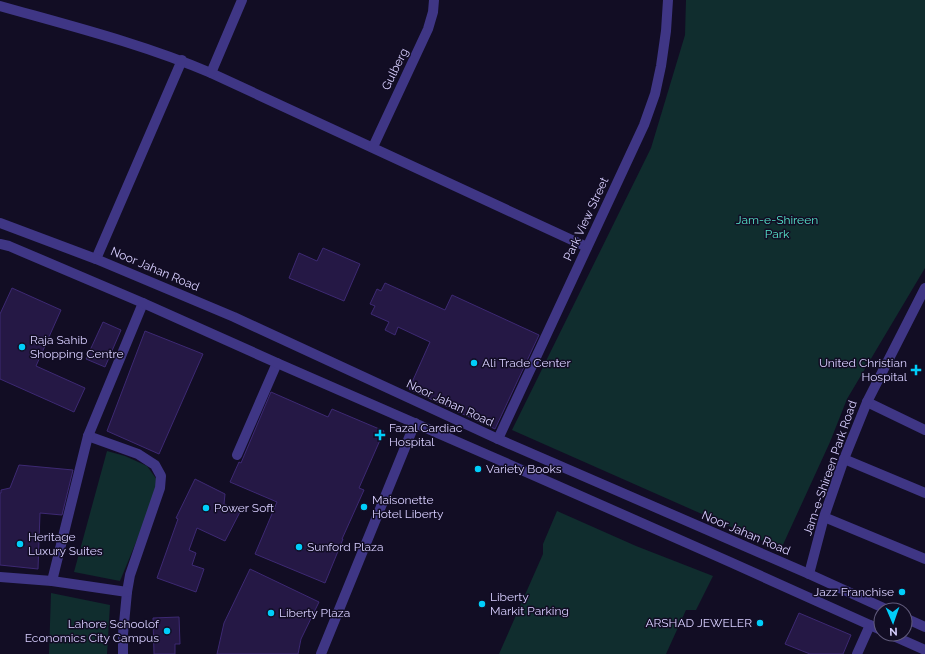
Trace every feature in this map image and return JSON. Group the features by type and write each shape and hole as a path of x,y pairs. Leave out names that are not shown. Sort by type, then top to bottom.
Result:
{"street":[{"path":"212,73 242,0"},
{"name":"Gulberg","path":"373,147 428,29 433,12 434,0"},
{"name":"Park View Street","path":"498,440 644,125 655,94 661,66 666,31 668,0"},
{"path":"0,6 87,29 182,60 588,247"},
{"path":"96,258 182,60"},
{"name":"Noor Jahan Road","path":"0,223 96,258 234,317 498,440 809,574 873,603"},
{"path":"0,244 9,246 143,303 873,626"},
{"name":"Jam-e-Shireen Park Road","path":"809,574 824,517 866,402 925,288"},
{"path":"52,581 88,436 143,303"},
{"path":"237,455 277,363"},
{"path":"866,402 925,430"},
{"path":"321,654 415,423"},
{"path":"88,436 138,454 155,465 161,476 160,488 130,575 123,634 123,654"},
{"path":"844,459 925,493"},
{"path":"824,517 925,558"},
{"path":"0,577 52,581 127,592"},
{"path":"913,622 925,627"},
{"path":"857,654 870,625"},
{"path":"907,642 925,650"}],"green space":[{"name":"Jam-e-Shireen Park","path":"686,0 925,0 925,268 847,399 830,442 781,549 512,430 651,148 685,35"},
{"path":"107,451 125,456 147,466 160,484 120,581 74,572"},
{"path":"557,511 636,546 713,576 696,610 686,610 666,654 499,654 543,554 543,544"},
{"path":"51,593 110,605 107,654 49,654"}],"building":[{"path":"323,248 360,264 344,301 289,278 299,253 317,261"},
{"name":"Ali Trade Center","path":"385,283 445,310 452,295 539,335 495,429 409,389 430,342 398,327 395,335 385,330 389,322 371,314 375,306 370,304 377,289 381,291"},
{"name":"Raja Sahib Shopping Centre","path":"12,288 61,310 36,366 85,388 74,412 0,379 0,314"},
{"path":"103,322 121,330 105,367 86,359"},
{"path":"145,331 203,354 159,454 107,431"},
{"path":"271,392 328,417 332,409 384,431 359,488 364,490 342,539 325,583 255,554 277,502 230,482 239,462 241,463"},
{"path":"19,465 73,470 62,515 40,513 38,569 0,565 0,493 1,490 10,488"},
{"path":"195,479 225,494 224,504 240,512 225,541 197,528 189,550 196,553 192,565 204,569 196,592 157,578 178,519 176,518"},
{"name":"Liberty Plaza","path":"250,569 319,602 301,639 298,654 217,654 224,623"},
{"path":"799,613 851,635 843,654 810,654 785,644"},
{"name":"Lahore Schoolof Economics City Campus","path":"179,617 180,644 175,644 175,654 154,654 153,618"}],"place":[{"name":"Raja Sahib Shopping Centre","path":"22,347"},
{"name":"Ali Trade Center","path":"474,363"},
{"name":"United Christian Hospital","path":"916,370"},
{"name":"Fazal Cardiac Hospital","path":"380,435"},
{"name":"Variety Books","path":"478,469"},
{"name":"Maisonette Hotel Liberty","path":"364,507"},
{"name":"Power Soft","path":"206,508"},
{"name":"Heritage Luxury Suites","path":"20,544"},
{"name":"Sunford Plaza","path":"299,547"},
{"name":"Jazz Franchise","path":"902,592"},
{"name":"Liberty Markit Parking","path":"482,604"},
{"name":"Liberty Plaza","path":"271,613"},
{"name":"ARSHAD JEWELER","path":"760,623"},
{"name":"Lahore Schoolof Economics City Campus","path":"167,631"}]}
